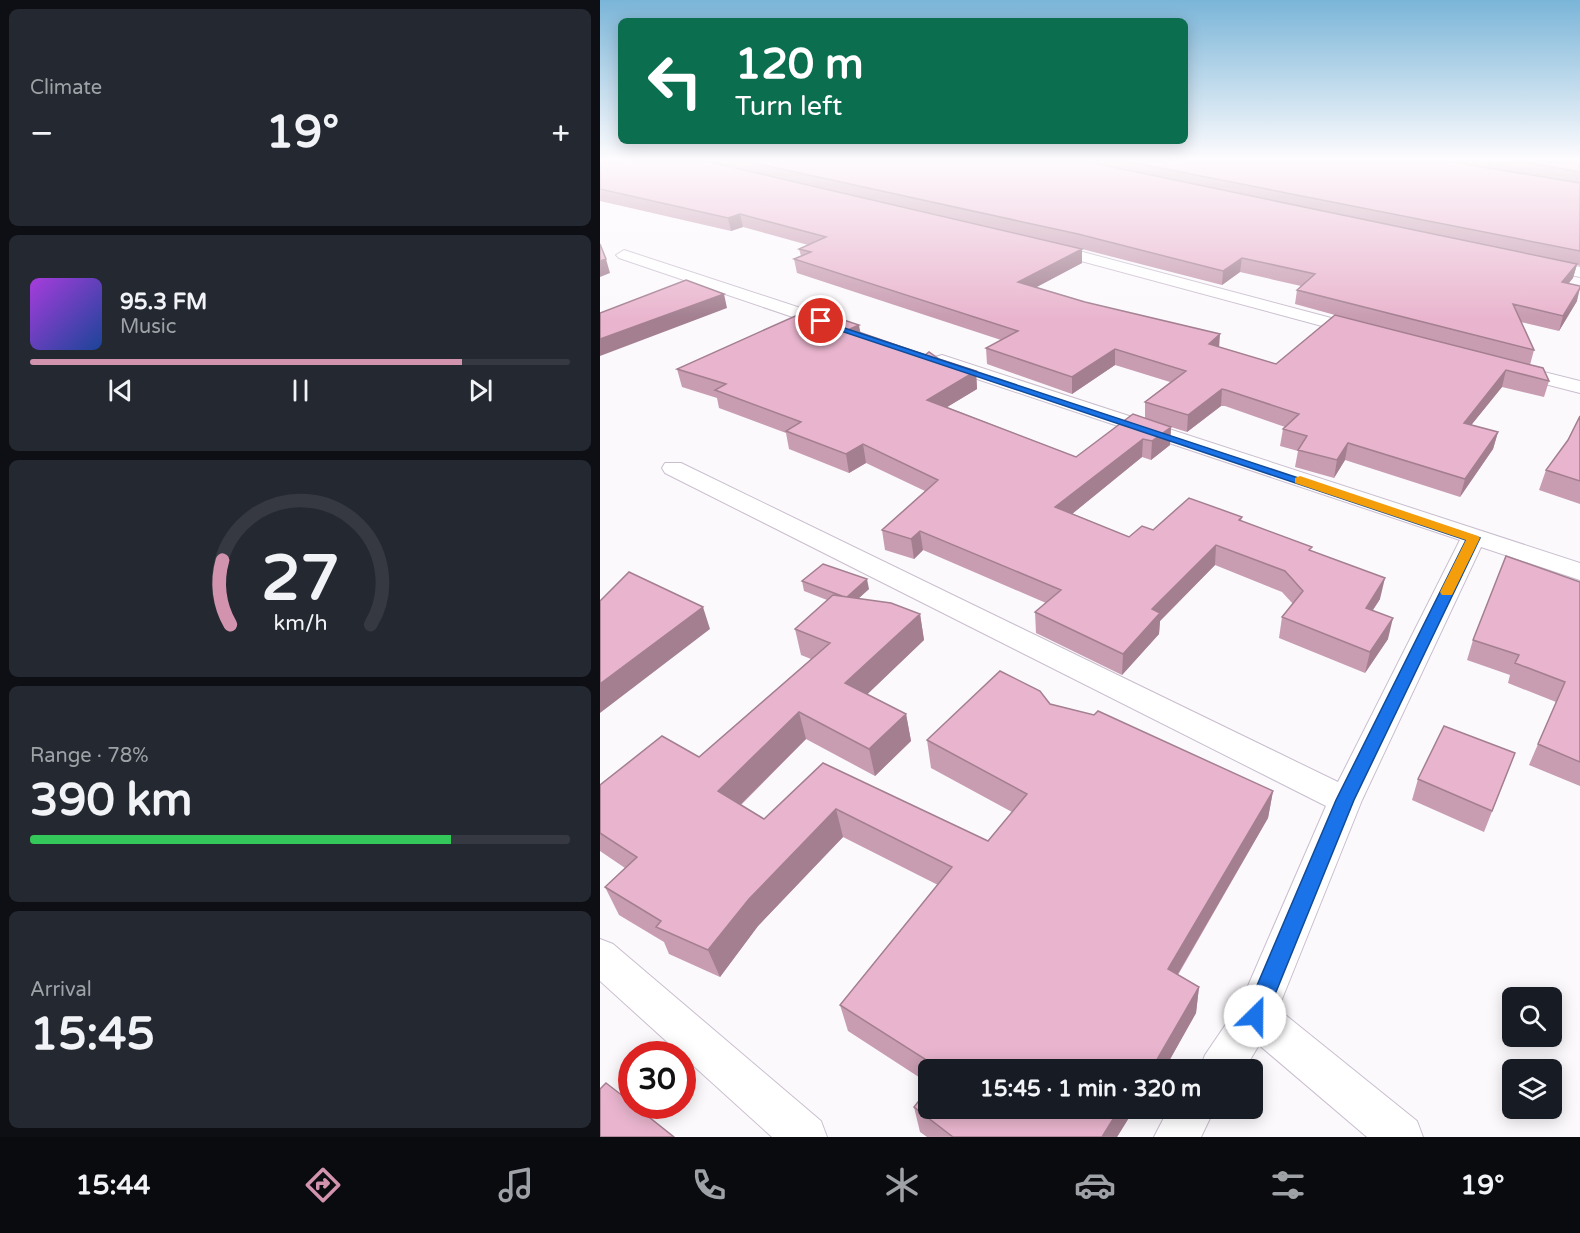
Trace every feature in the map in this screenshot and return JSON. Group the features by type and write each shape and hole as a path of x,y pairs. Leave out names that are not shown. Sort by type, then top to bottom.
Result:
{"street":[{"path":"1033,244 1379,336"},
{"path":"624,255 858,333"},
{"path":"1523,260 1580,272"},
{"path":"925,355 1580,572"},
{"path":"1502,367 1580,387"},
{"path":"673,468 1345,800"},
{"path":"1227,1059 1255,1016 1345,800 1473,538"},
{"path":"600,956 805,1137"},
{"path":"1255,1016 1401,1137"},
{"path":"1176,1137 1187,1119"}],"building":[{"path":"706,213 928,213 1082,249 1018,282 1085,302 1220,334 1209,344 1276,364 1335,315 1543,368 1549,381 1506,370 1464,423 1498,432 1465,479 1348,443 1337,460 1298,450 1307,436 1283,429 1299,414 1222,389 1188,415 1145,402 1186,371 1115,349 1072,377 986,348 1018,331 794,259 811,252 799,249 826,237 740,214 728,218"},
{"path":"982,213 1333,213 1577,264 1562,282 1580,286 1580,288 1563,316 1513,304 1534,350 1297,290 1315,274 1242,258 1223,271 1078,234"},
{"path":"1388,213 1580,213 1580,251"},
{"path":"600,244 606,259 600,261"},
{"path":"686,280 724,294 600,339 600,313"},
{"path":"811,309 859,325 850,329 925,355 929,352 939,359 976,371 927,400 1076,457 1133,414 1171,427 1152,441 1143,439 1055,507 1129,537 1142,526 1153,530 1189,498 1242,517 1239,520 1312,547 1309,550 1385,578 1366,608 1393,618 1370,652 1282,617 1303,591 1285,571 1216,545 1152,609 1160,613 1123,654 1035,612 1061,590 920,531 911,539 882,530 938,480 863,444 846,454 786,431 801,422 715,390 726,384 677,369"},
{"path":"1580,416 1580,481 1546,470 1568,440"},
{"path":"1506,556 1580,582 1580,762 1538,744 1565,682 1515,663 1519,655 1473,640"},
{"path":"823,564 867,579 847,597 802,581"},
{"path":"629,572 703,607 600,684 600,601"},
{"path":"833,595 891,603 920,614 845,683 906,714 869,749 799,712 718,791 764,819 823,763 988,841 1027,794 927,740 1000,671 1040,691 1050,704 1094,715 1098,711 1273,791 1168,969 1199,987 1157,1059 925,1059 840,1005 952,867 836,809 749,899 708,950 656,927 661,921 605,887 637,857 600,833 600,785 662,736 699,757 830,643 795,629"},
{"path":"1444,726 1515,753 1492,811 1418,779"},
{"path":"606,1083 618,1092 618,1119 651,1119 674,1137 600,1137 600,1089"},
{"path":"930,1119 1113,1119 1102,1137 953,1137"}],"slow traffic":[{"path":"1300,480 1473,538 1447,592"}],"route":[{"path":"821,321 1473,538 1345,800 1255,1016"}]}
